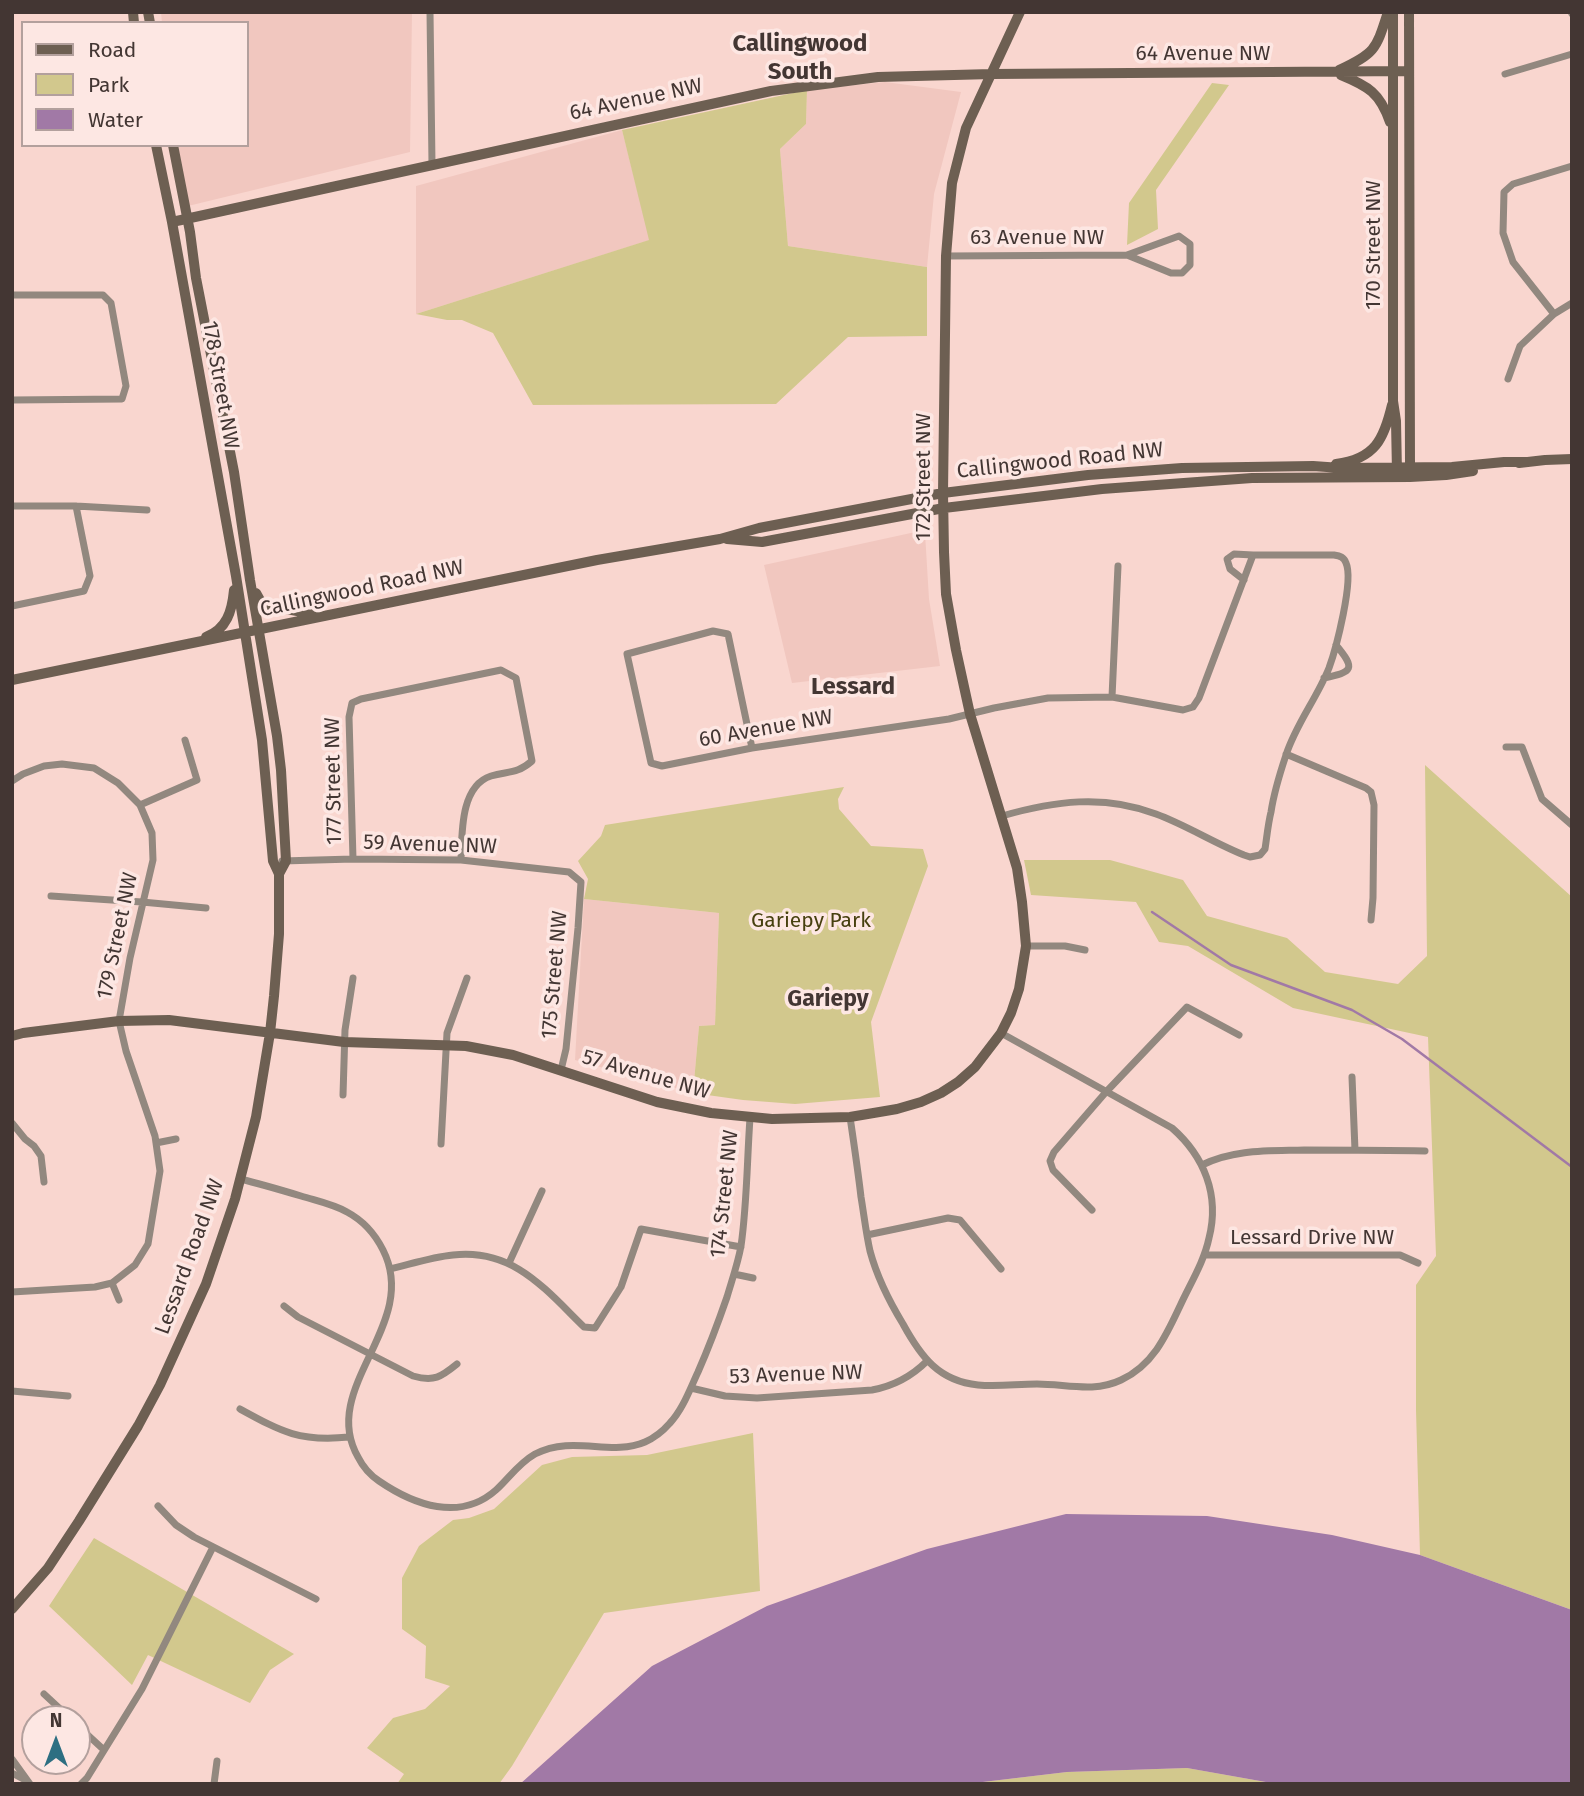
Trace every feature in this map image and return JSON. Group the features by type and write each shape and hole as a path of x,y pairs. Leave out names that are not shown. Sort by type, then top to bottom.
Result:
{"main road":[{"name":"172 Street NW","path":"921,1102 958,1082 975,1067 1001,1034 1016,1002 1026,946 1019,882 1002,816 970,714 956,650 946,594 943,492 946,256 952,183 966,128 1020,12"},
{"name":"170 Street NW","path":"1391,12 1394,132 1393,401 1397,472"},
{"path":"1334,72 1369,54 1391,12"},
{"name":"170 Street NW","path":"1409,12 1410,472"},
{"name":"64 Avenue NW","path":"172,222 771,91 877,77 1409,71"},
{"path":"1334,72 1359,82 1375,94 1386,111 1394,132"},
{"name":"178 Street NW","path":"156,147 244,632"},
{"name":"178 Street NW","path":"173,147 234,472 259,630"},
{"path":"1313,466 1340,463 1360,457 1374,448 1386,430 1393,401"},
{"name":"Callingwood Road NW","path":"720,539 762,542 944,508 1102,489 1252,478 1410,472 1504,462 1572,459"},
{"name":"Callingwood Road NW","path":"12,680 943,492 1182,468 1313,466 1397,472"},
{"path":"188,643 215,634 227,621 233,602 236,576"},
{"path":"250,580 261,602 266,606 325,616"},
{"path":"259,630 281,771 286,861"},
{"name":"Lessard Road NW","path":"12,1609 48,1568 138,1426 160,1385 206,1284 240,1179 256,1117 270,1033 279,934 279,874 273,861 266,772 244,632"},
{"name":"Lessard Road NW","path":"279,874 286,861"},
{"name":"57 Avenue NW","path":"12,1036 23,1032 119,1021 169,1020 344,1042 446,1044 497,1051 657,1102 750,1118 850,1118 921,1102"}],"street":[{"path":"430,12 432,164"},
{"path":"1505,74 1572,54"},
{"path":"1553,314 1513,262 1503,233 1504,192 1513,184 1572,166"},
{"name":"63 Avenue NW","path":"946,256 1127,255 1179,236 1190,244 1190,265 1182,273 1171,273 1127,255"},
{"path":"12,295 103,295 111,303 126,386 122,399 12,400"},
{"path":"1507,379 1520,346 1553,314 1572,303"},
{"path":"12,506 147,510"},
{"path":"12,606 84,591 90,576 76,506"},
{"path":"1002,816 1057,803 1118,804 1157,814 1250,857 1260,855 1265,849 1273,797 1286,754 1324,678 1336,645 1348,571 1345,560 1334,555 1234,554 1227,559 1230,569 1244,580 1253,555"},
{"path":"1112,697 1118,566"},
{"name":"60 Avenue NW","path":"752,748 728,634 713,631 627,654 651,763 662,766 752,748 938,720 1048,698 1112,697 1183,710 1193,707 1199,698 1244,580"},
{"path":"1324,678 1343,674 1348,670 1347,658 1336,645"},
{"name":"177 Street NW","path":"353,859 349,717 352,704 361,699 501,670 516,678 532,761 522,770 488,777 473,790 462,818 461,860"},
{"path":"141,805 197,780 185,740"},
{"path":"1506,747 1522,747 1542,799 1572,825"},
{"path":"1286,754 1371,792 1374,805 1371,920"},
{"name":"179 Street NW","path":"12,782 23,774 44,766 62,764 94,768 118,783 141,805 152,833 153,860 119,1021 126,1051 155,1136 160,1171 148,1244 135,1265 112,1283"},
{"name":"59 Avenue NW","path":"273,861 461,860 569,872 581,882"},
{"name":"175 Street NW","path":"561,1070 566,1054 581,882"},
{"path":"51,896 206,908"},
{"path":"1026,946 1065,946 1085,950"},
{"path":"343,1095 344,1042 354,978"},
{"path":"441,1144 446,1044 449,1025 467,978"},
{"path":"1092,1210 1053,1170 1050,1161 1054,1152 1106,1092 1187,1007 1239,1035"},
{"name":"Lessard Drive NW","path":"850,1118 867,1235 875,1267 915,1347 927,1361 952,1378 978,1385 1041,1384 1083,1388 1117,1382 1139,1369 1159,1347 1209,1238 1213,1209 1211,1189 1202,1165 1187,1142 1172,1128 1001,1034"},
{"path":"1352,1077 1355,1150"},
{"name":"174 Street NW","path":"691,1388 712,1342 741,1247 750,1118"},
{"path":"12,1123 41,1156 44,1182"},
{"path":"156,1143 176,1139"},
{"path":"1202,1165 1224,1156 1248,1151 1425,1151"},
{"path":"240,1179 346,1211 363,1223 384,1252 392,1284 390,1307 352,1397 349,1437 363,1465 378,1481 415,1501 439,1508 460,1507 475,1502 491,1494 535,1454 546,1450 578,1444 621,1448 646,1442 670,1423 691,1388"},
{"path":"509,1263 541,1191"},
{"path":"867,1235 954,1218 963,1223 1001,1269"},
{"path":"390,1269 453,1255 486,1255 509,1263 535,1279 584,1327 595,1328 621,1287 641,1229 741,1247"},
{"name":"Lessard Drive NW","path":"1203,1255 1399,1255 1418,1263"},
{"name":"174 Street NW","path":"734,1274 753,1278"},
{"path":"12,1292 95,1287 112,1283 119,1300"},
{"path":"284,1306 298,1317 413,1376 443,1376 457,1364"},
{"name":"53 Avenue NW","path":"691,1388 725,1396 757,1398 872,1390 898,1382 913,1374 927,1361"},
{"path":"12,1391 68,1396"},
{"path":"240,1409 288,1433 313,1438 349,1437"},
{"path":"158,1506 184,1531 316,1599"},
{"path":"82,1784 146,1680 213,1547"},
{"path":"44,1694 56,1705"},
{"path":"91,1738 104,1750"},
{"path":"12,1759 29,1783"},
{"path":"214,1784 217,1761"},
{"path":"12,1773 29,1783"}],"shaded area":[{"path":"161,12 412,12 410,152 188,206 178,147 248,147 248,21 162,21"},
{"path":"885,82 961,92 934,194 927,267 788,246 780,149 806,124 807,90"},
{"path":"622,130 650,240 416,314 416,186"},
{"path":"920,531 925,533 929,599 940,666 792,683 764,565"},
{"path":"584,899 719,913 715,1025 699,1026 693,1093 575,1060"}],"green space":[{"path":"1212,83 1229,85 1156,190 1158,229 1127,245 1129,203"},
{"path":"807,90 806,124 780,149 788,246 927,267 927,336 848,337 776,404 533,405 493,333 462,320 416,314 649,240 622,130"},
{"path":"1425,765 1572,897 1572,1610 1420,1555 1416,1285 1436,1256 1428,1037 1293,1008 1188,946 1159,942 1136,902 1031,895 1024,860 1110,860 1183,880 1207,916 1287,938 1325,972 1398,984 1427,956"},
{"name":"Gariepy Park","path":"844,787 838,799 839,809 871,846 923,849 928,866 871,1022 880,1097 795,1104 693,1093 699,1026 715,1025 719,913 584,899 588,879 578,861 601,836 605,825"},
{"path":"753,1433 760,1591 604,1613 499,1784 397,1784 404,1774 367,1748 393,1718 425,1709 450,1686 425,1678 426,1646 402,1629 402,1578 419,1546 453,1520 469,1518 494,1509 542,1465 572,1457 647,1455"},
{"path":"94,1538 294,1654 270,1670 250,1703 148,1655 132,1685 49,1606"},
{"path":"1187,1768 1277,1784 966,1784 1067,1772"}],"water":[{"path":"1066,1514 1207,1516 1332,1535 1420,1555 1572,1610 1572,1784 1277,1784 1187,1768 1067,1772 966,1784 520,1784 652,1666 767,1606 927,1549"}],"waterway":[{"path":"1152,912 1231,965 1352,1010 1402,1039 1572,1167"}],"district":[{"name":"Callingwood South","path":"800,58"},
{"name":"Lessard","path":"853,687"},
{"name":"Gariepy","path":"828,1000"}]}
